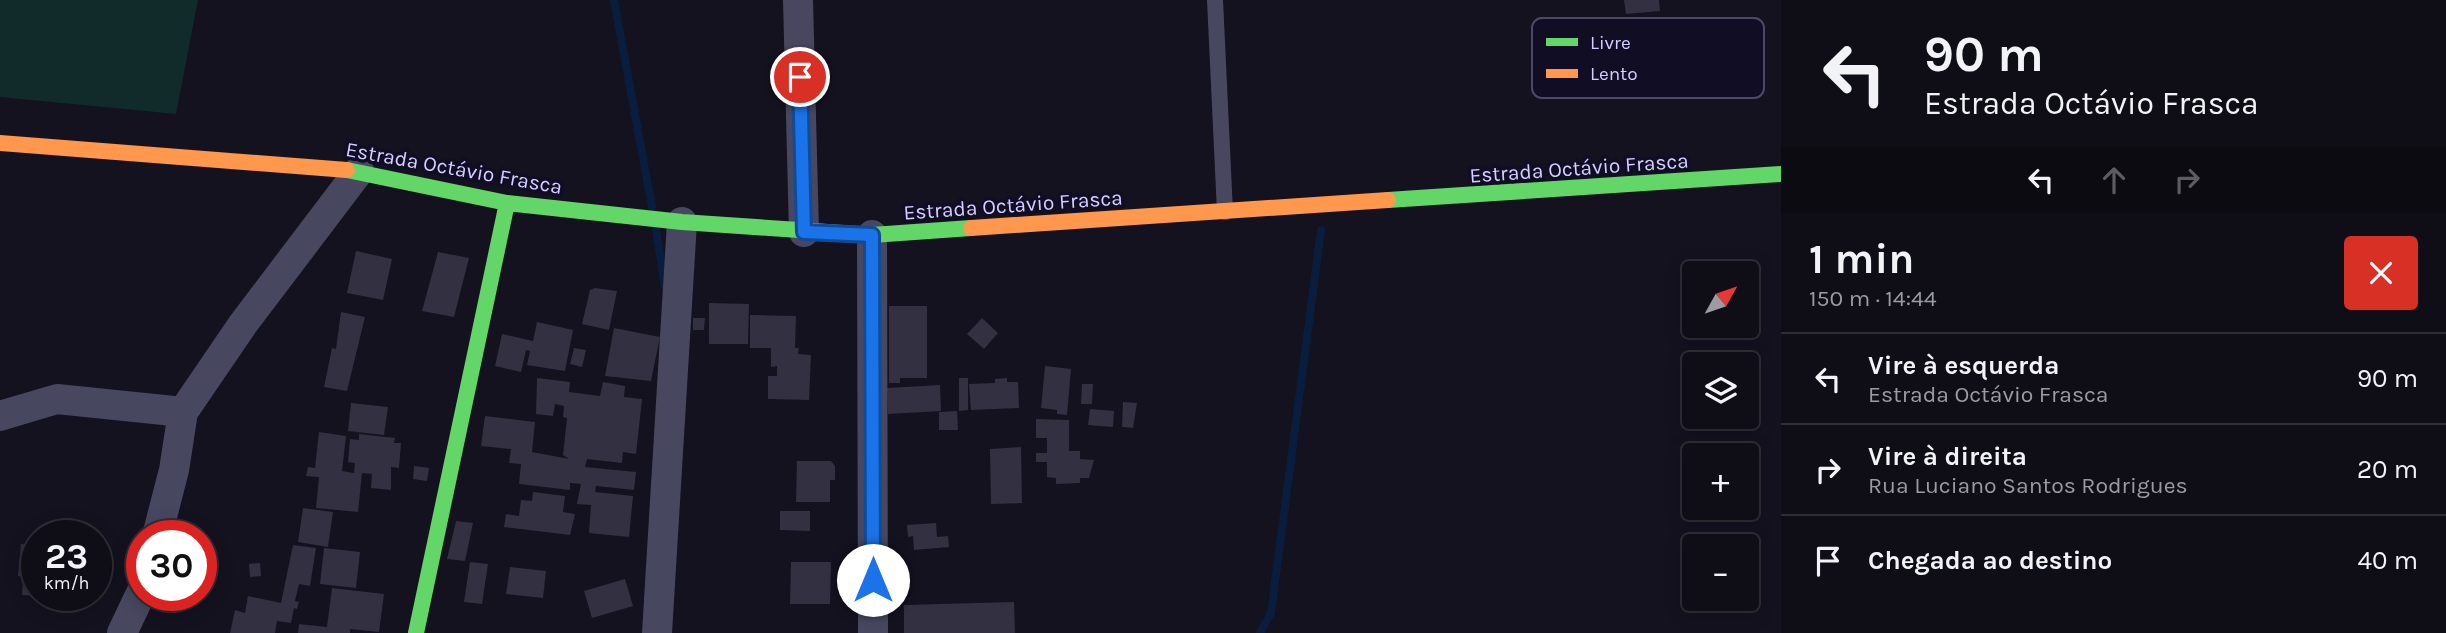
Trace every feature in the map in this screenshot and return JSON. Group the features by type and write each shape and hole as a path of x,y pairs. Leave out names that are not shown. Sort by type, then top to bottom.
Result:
{"street":[{"path":"798,0 804,232"},
{"name":"Estrada Octávio Frasca","path":"0,143 359,171 507,203 682,222 872,235 1781,174"},
{"path":"161,520 174,470 183,412 243,324 359,171"},
{"path":"416,633 507,203"},
{"path":"657,633 682,222"},
{"path":"872,235 873,633"},
{"path":"0,415 57,399 183,412"},
{"path":"122,633 132,611"}],"lane":[{"path":"1215,0 1225,212"}],"green space":[{"path":"0,0 198,0 176,114 0,97"}],"building":[{"path":"1624,0 1659,0 1660,11 1626,14"},
{"path":"356,251 392,259 383,300 347,293"},
{"path":"438,252 469,258 454,317 422,311"},
{"path":"595,288 617,291 609,330 582,324 590,290"},
{"path":"709,303 749,304 748,344 709,344"},
{"path":"889,306 927,306 927,378 900,378 900,383 889,383"},
{"path":"341,312 365,317 347,391 324,387 332,348 336,349"},
{"path":"750,315 796,316 795,348 799,348 798,354 811,355 809,400 768,399 768,376 777,376 777,366 771,367 771,348 750,348"},
{"path":"693,318 705,318 704,330 693,330"},
{"path":"982,318 998,333 984,349 967,334"},
{"path":"537,322 573,330 565,371 527,365 530,351 526,350 521,372 495,366 502,334 533,341"},
{"path":"614,328 660,337 651,381 605,376"},
{"path":"574,348 586,350 582,367 570,364"},
{"path":"1045,366 1071,369 1067,415 1057,414 1057,410 1041,408"},
{"path":"537,378 570,382 569,392 600,396 603,382 625,386 624,397 642,399 636,454 623,452 622,463 587,459 585,467 636,472 634,490 596,486 595,492 633,496 629,537 589,533 591,505 577,504 581,484 570,483 570,490 519,484 521,464 509,463 511,449 481,446 485,416 535,422 532,452 569,459 563,455 567,418 563,417 564,406 555,404 553,416 536,414"},
{"path":"959,378 968,378 968,410 959,411"},
{"path":"1007,378 1007,382 1018,382 1019,408 971,410 969,384 995,383 995,379"},
{"path":"1082,384 1093,384 1092,404 1081,404"},
{"path":"940,385 941,411 888,414 887,388"},
{"path":"1123,402 1137,403 1133,428 1122,427"},
{"path":"351,403 388,407 384,435 348,431"},
{"path":"1090,409 1114,411 1113,427 1088,425"},
{"path":"957,411 958,430 939,430 939,412"},
{"path":"1036,419 1069,420 1069,451 1080,451 1080,459 1094,460 1089,478 1080,478 1080,483 1056,484 1056,478 1047,477 1047,462 1036,462 1036,453 1047,453 1047,438 1036,438"},
{"path":"319,432 346,436 342,471 354,473 355,463 348,462 350,439 359,440 359,434 395,438 394,443 401,443 399,468 391,467 391,490 371,488 372,474 362,473 358,512 316,508 319,477 306,476 308,467 315,468"},
{"path":"1021,447 1022,503 991,504 990,449"},
{"path":"797,461 831,461 835,466 835,480 830,480 830,502 796,502"},
{"path":"414,466 429,468 427,481 413,479"},
{"path":"533,492 565,496 563,512 575,514 570,535 504,527 506,514 519,516 521,500 532,501"},
{"path":"303,508 333,512 328,547 298,542"},
{"path":"780,511 810,511 810,531 780,530"},
{"path":"456,521 473,523 465,561 447,559"},
{"path":"936,523 937,537 948,536 949,547 914,550 913,536 908,537 907,525"},
{"path":"21,544 21,576 18,576"},
{"path":"293,545 316,548 310,586 299,584 295,601 299,602 297,609 294,608 291,623 277,621 275,633 230,633 235,610 245,613 248,596 281,603"},
{"path":"324,548 360,552 356,588 320,584"},
{"path":"470,562 488,564 482,604 464,602"},
{"path":"791,562 831,562 830,604 790,604"},
{"path":"260,563 261,576 250,577 249,564"},
{"path":"510,567 546,571 543,598 506,594"},
{"path":"625,579 633,606 592,618 584,591"},
{"path":"332,588 384,594 379,632 350,629 350,633 298,633 299,624 327,627"},
{"path":"1014,602 1015,633 904,633 904,605"}],"waterway":[{"path":"614,0 652,207"},
{"path":"656,230 665,286"},
{"path":"1260,633 1271,613 1321,230"}],"traffic: fast":[{"path":"347,170 507,203 682,222 872,235 971,228"},
{"path":"1388,200 1781,174"},
{"path":"416,633 507,203"}],"traffic: slow":[{"path":"0,143 347,170"},
{"path":"971,228 1388,200"}],"route":[{"path":"800,77 804,232 872,235 873,580"}]}
